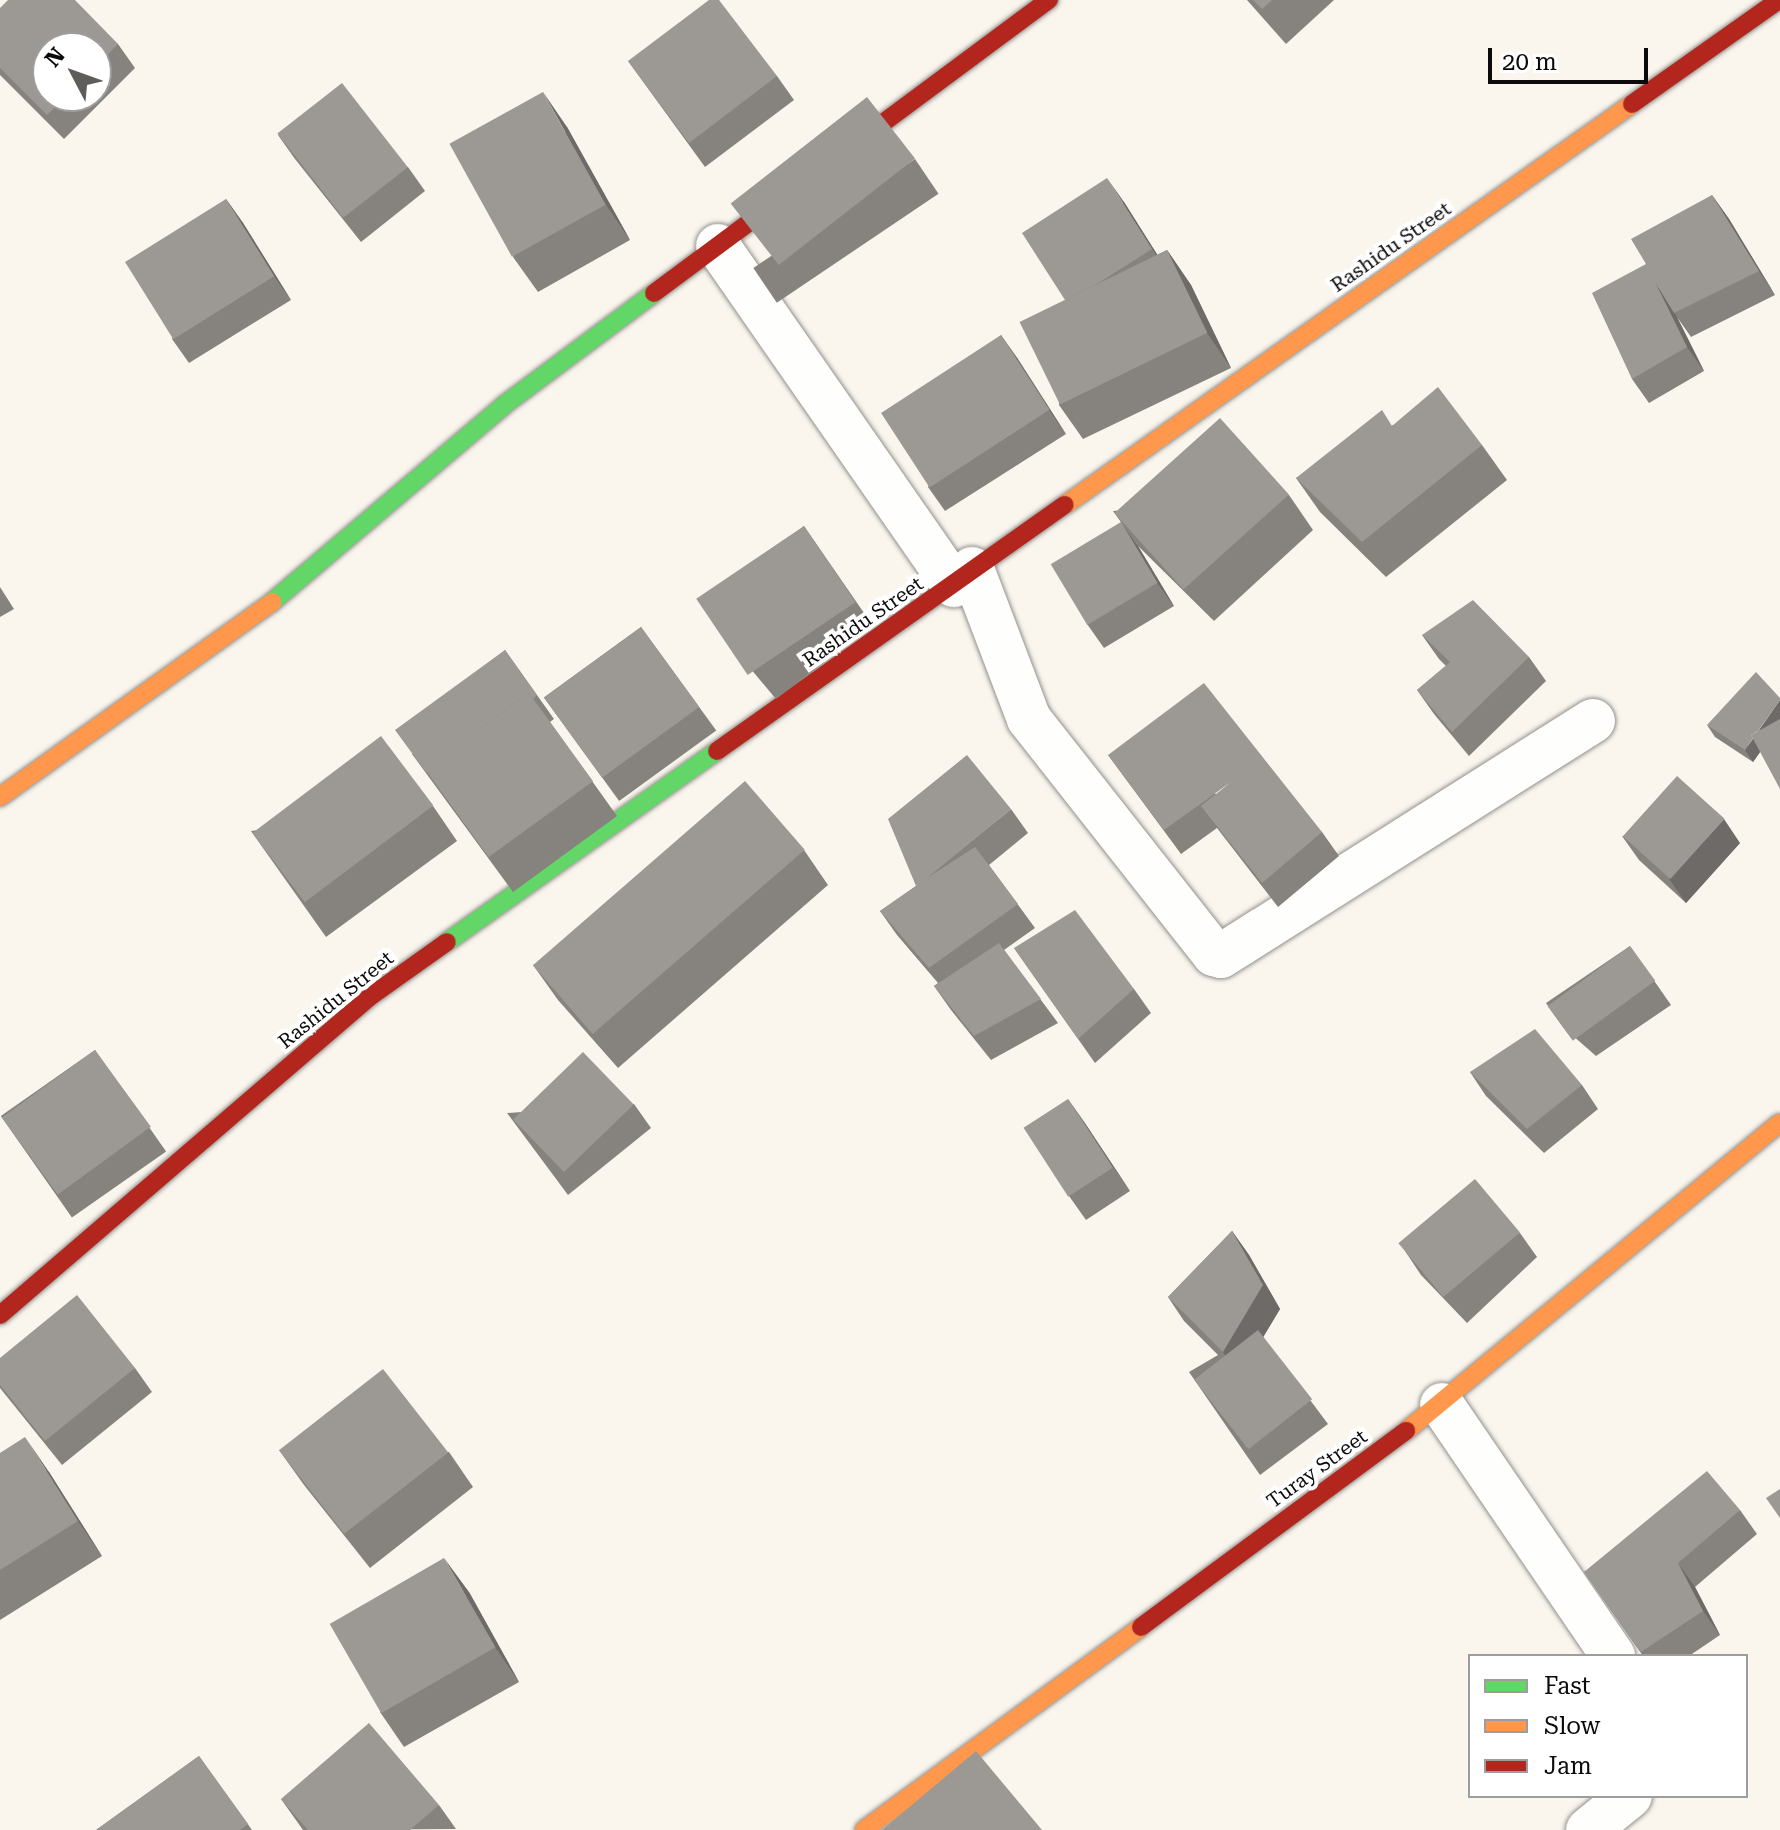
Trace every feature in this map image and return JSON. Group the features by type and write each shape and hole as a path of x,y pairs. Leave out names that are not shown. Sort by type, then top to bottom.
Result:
{"street":[{"path":"0,797 300,582 504,405 1049,0"},
{"name":"Rashidu Street","path":"0,1315 371,996 1779,0"},
{"path":"718,246 963,577 1029,719 1214,954 1221,956 1593,721"},
{"name":"Turay Street","path":"864,1830 1442,1405 1780,1123"},
{"path":"1442,1405 1612,1654"},
{"path":"1588,1830 1628,1798"}],"building":[{"path":"8,0 75,0 106,32 32,32 32,100 0,68 0,8"},
{"path":"709,0 719,0 777,76 689,143 628,61"},
{"path":"1253,0 1272,0 1262,9"},
{"path":"342,83 408,167 343,218 277,133"},
{"path":"543,92 606,205 512,257 449,144"},
{"path":"867,97 915,158 779,265 731,204"},
{"path":"1107,178 1152,249 1065,300 1022,233"},
{"path":"1712,195 1759,271 1674,313 1655,282 1687,347 1632,379 1592,293 1646,264 1631,239"},
{"path":"226,199 274,276 173,339 125,262"},
{"path":"1167,250 1207,333 1060,405 1020,322"},
{"path":"1001,335 1049,410 930,488 881,413"},
{"path":"1438,387 1482,445 1362,542 1296,478 1382,410 1392,426"},
{"path":"1220,418 1289,495 1183,590 1114,513"},
{"path":"1121,522 1158,583 1087,625 1051,564"},
{"path":"804,526 855,602 748,675 696,599"},
{"path":"1473,600 1529,657 1452,732 1417,690 1450,662 1422,635"},
{"path":"641,627 699,707 602,778 544,698"},
{"path":"505,650 537,695 533,699 529,693 425,769 428,775 395,730"},
{"path":"1756,672 1780,700 1758,731 1751,735 1753,738 1745,750 1707,725"},
{"path":"1204,683 1322,832 1262,883 1201,806 1231,782 1164,830 1108,755"},
{"path":"529,693 593,781 489,857 425,769"},
{"path":"1780,719 1780,789 1751,735"},
{"path":"381,736 433,805 305,902 252,833"},
{"path":"967,755 1011,809 927,878 975,847 1018,904 929,968 880,911 916,886 888,819"},
{"path":"1677,776 1725,819 1670,879 1623,836"},
{"path":"745,781 805,850 593,1034 533,965"},
{"path":"1075,910 1134,989 1078,1039 1014,948"},
{"path":"999,943 1041,999 974,1036 934,986"},
{"path":"1630,946 1655,981 1573,1041 1547,1006"},
{"path":"1535,1029 1582,1085 1527,1129 1470,1072"},
{"path":"95,1050 151,1127 58,1194 2,1118"},
{"path":"583,1052 634,1105 564,1172 513,1119"},
{"path":"1068,1099 1113,1168 1068,1197 1024,1128"},
{"path":"1475,1179 1520,1233 1443,1297 1398,1243"},
{"path":"1232,1231 1263,1285 1223,1352 1168,1297"},
{"path":"77,1295 135,1368 45,1441 0,1385 0,1358"},
{"path":"1258,1330 1312,1399 1248,1449 1194,1380"},
{"path":"383,1369 448,1453 344,1534 279,1450"},
{"path":"25,1437 78,1521 0,1570 0,1453"},
{"path":"1707,1471 1740,1510 1678,1563 1703,1611 1641,1652 1584,1572"},
{"path":"1780,1489 1780,1518 1766,1498"},
{"path":"444,1558 496,1647 381,1713 330,1624"},
{"path":"369,1723 439,1805 410,1830 308,1830 281,1799"},
{"path":"976,1751 1042,1830 882,1830"},
{"path":"199,1756 248,1824 240,1830 96,1830"}],"traffic: fast":[{"path":"272,602 504,405 654,293"},
{"path":"447,942 717,751"}],"traffic: slow":[{"path":"1065,505 1632,104"},
{"path":"0,797 272,602"},
{"path":"1406,1431 1780,1123"},
{"path":"864,1830 1141,1627"}],"traffic: jam":[{"path":"654,293 1049,0"},
{"path":"1632,104 1779,0"},
{"path":"717,751 1065,505"},
{"path":"0,1315 371,996 447,942"},
{"path":"1141,1627 1406,1431"}]}
